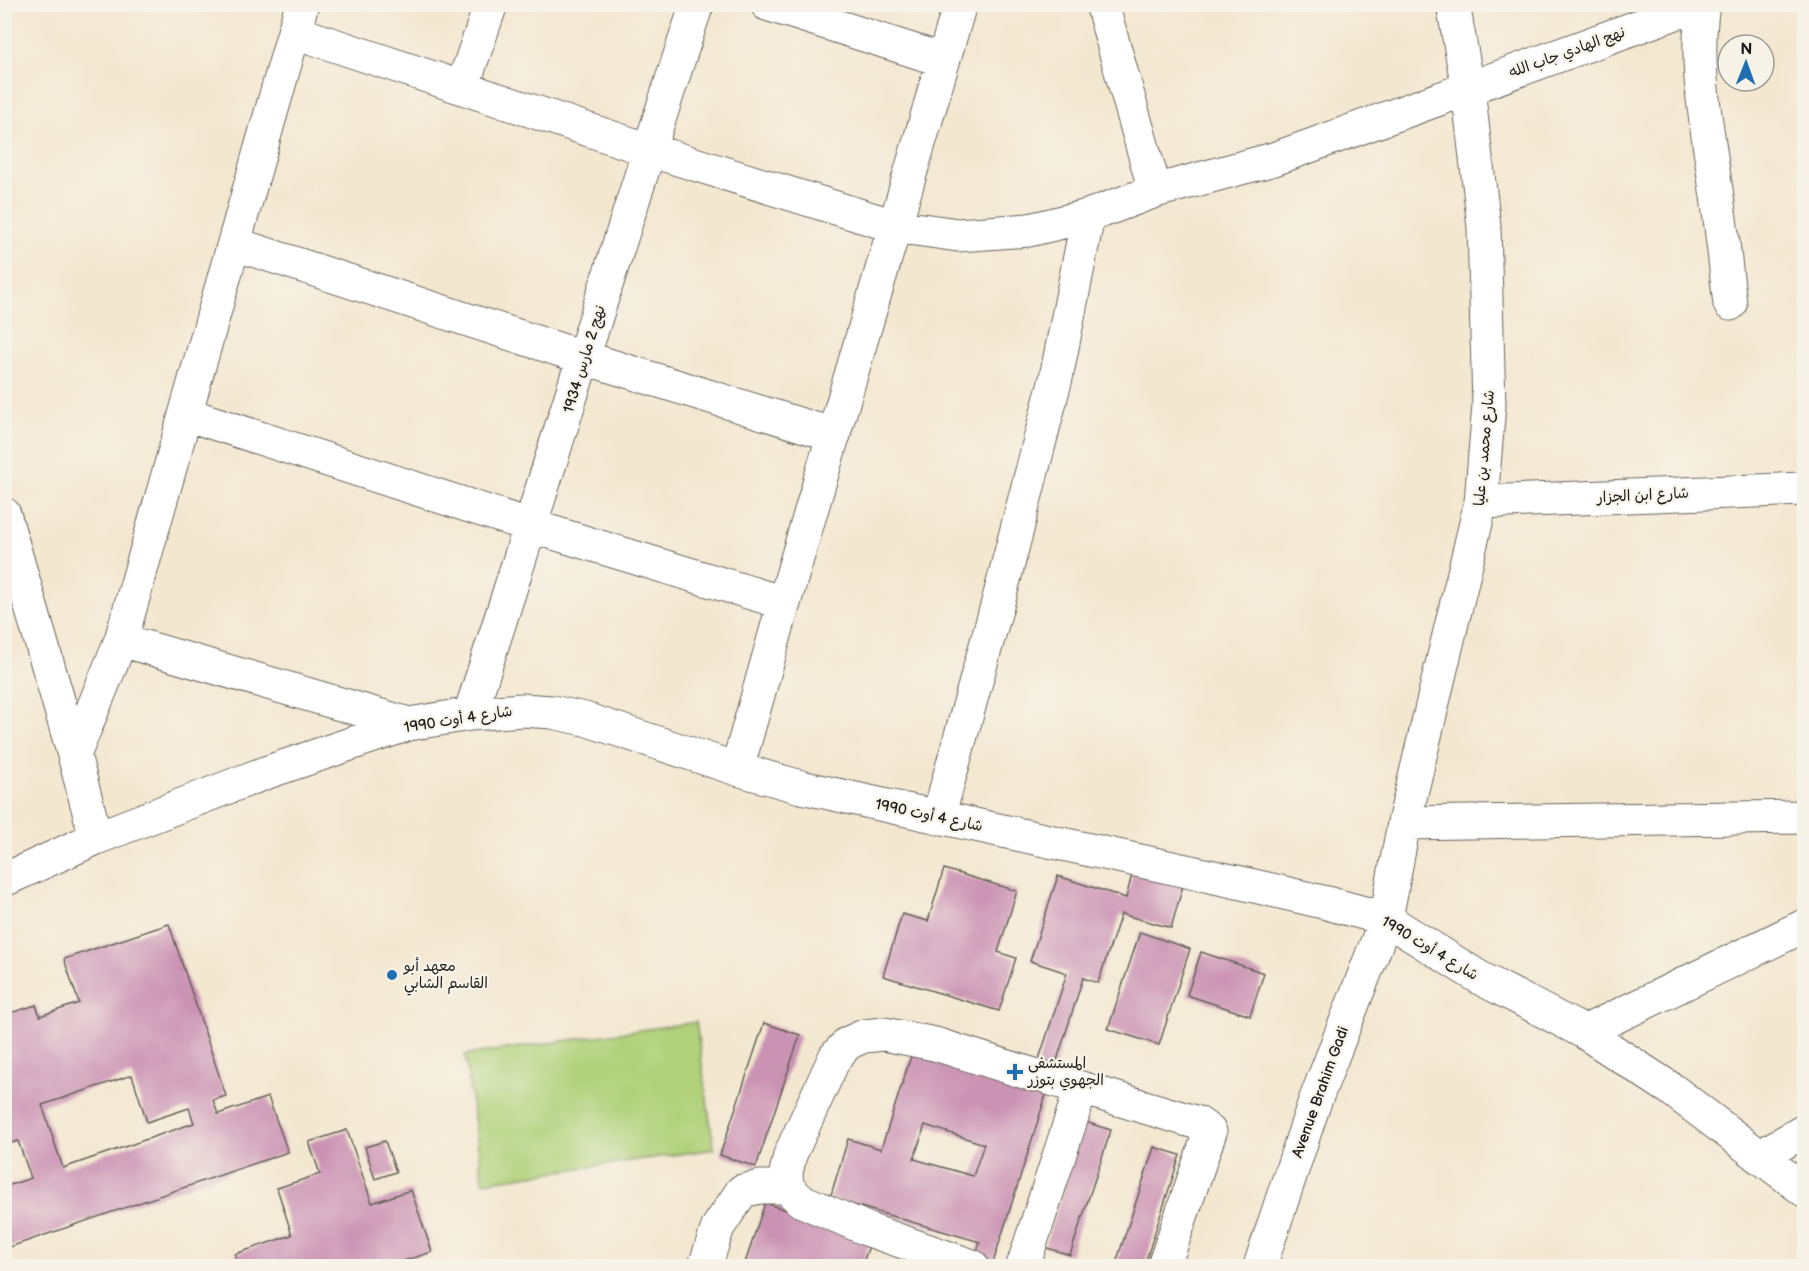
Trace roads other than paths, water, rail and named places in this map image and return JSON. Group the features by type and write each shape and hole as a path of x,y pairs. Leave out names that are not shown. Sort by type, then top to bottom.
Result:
{"street":[{"path":"462,88 491,4"},
{"name":"نهج 2 مارس 1934","path":"470,714 585,358 648,150 698,4"},
{"path":"766,4 943,60"},
{"path":"737,769 960,4"},
{"path":"1102,4 1155,191"},
{"name":"شارع محمد بن عليا","path":"1386,919 1404,823 1481,502 1490,405 1485,239 1468,88 1453,4"},
{"path":"1701,4 1698,54 1701,90 1715,179 1730,304"},
{"name":"نهج الهادي جاب الله","path":"298,18 462,88 648,150 894,226 958,235 1029,230 1088,216 1155,191 1274,159 1701,4"},
{"path":"74,755 121,640 298,18"},
{"path":"938,818 1000,596 1056,378 1088,216"},
{"path":"235,244 585,358 834,435"},
{"path":"186,414 531,526 784,603"},
{"name":"شارع ابن الجزار","path":"1481,502 1804,489"},
{"path":"4,514 16,600 74,755 96,838"},
{"path":"121,640 409,724"},
{"name":"شارع 4 أوت 1990","path":"4,880 96,838 265,773 409,724 470,714 522,710 574,717 801,787 1238,882 1386,919 1480,978 1584,1032 1671,1089 1804,1190"},
{"path":"1404,823 1804,817"},
{"name":"Avenue Brahim Gadi","path":"1260,1266 1315,1101 1386,919"},
{"path":"1584,1032 1804,926"},
{"path":"972,1266 870,1230 800,1200 787,1186 786,1173 790,1155 834,1058 848,1043 864,1036 884,1034 935,1044 1198,1123 1210,1132 1164,1266"},
{"path":"1023,1266 1081,1089"},
{"path":"1759,1157 1804,1131"},
{"path":"705,1266 718,1227 742,1191 760,1187 787,1186"}],"place":[{"name":"معهد أبو القاسم الشابي","path":"392,975"},
{"name":"المستشفى الجهوي بتوزر","path":"1015,1072"}]}
